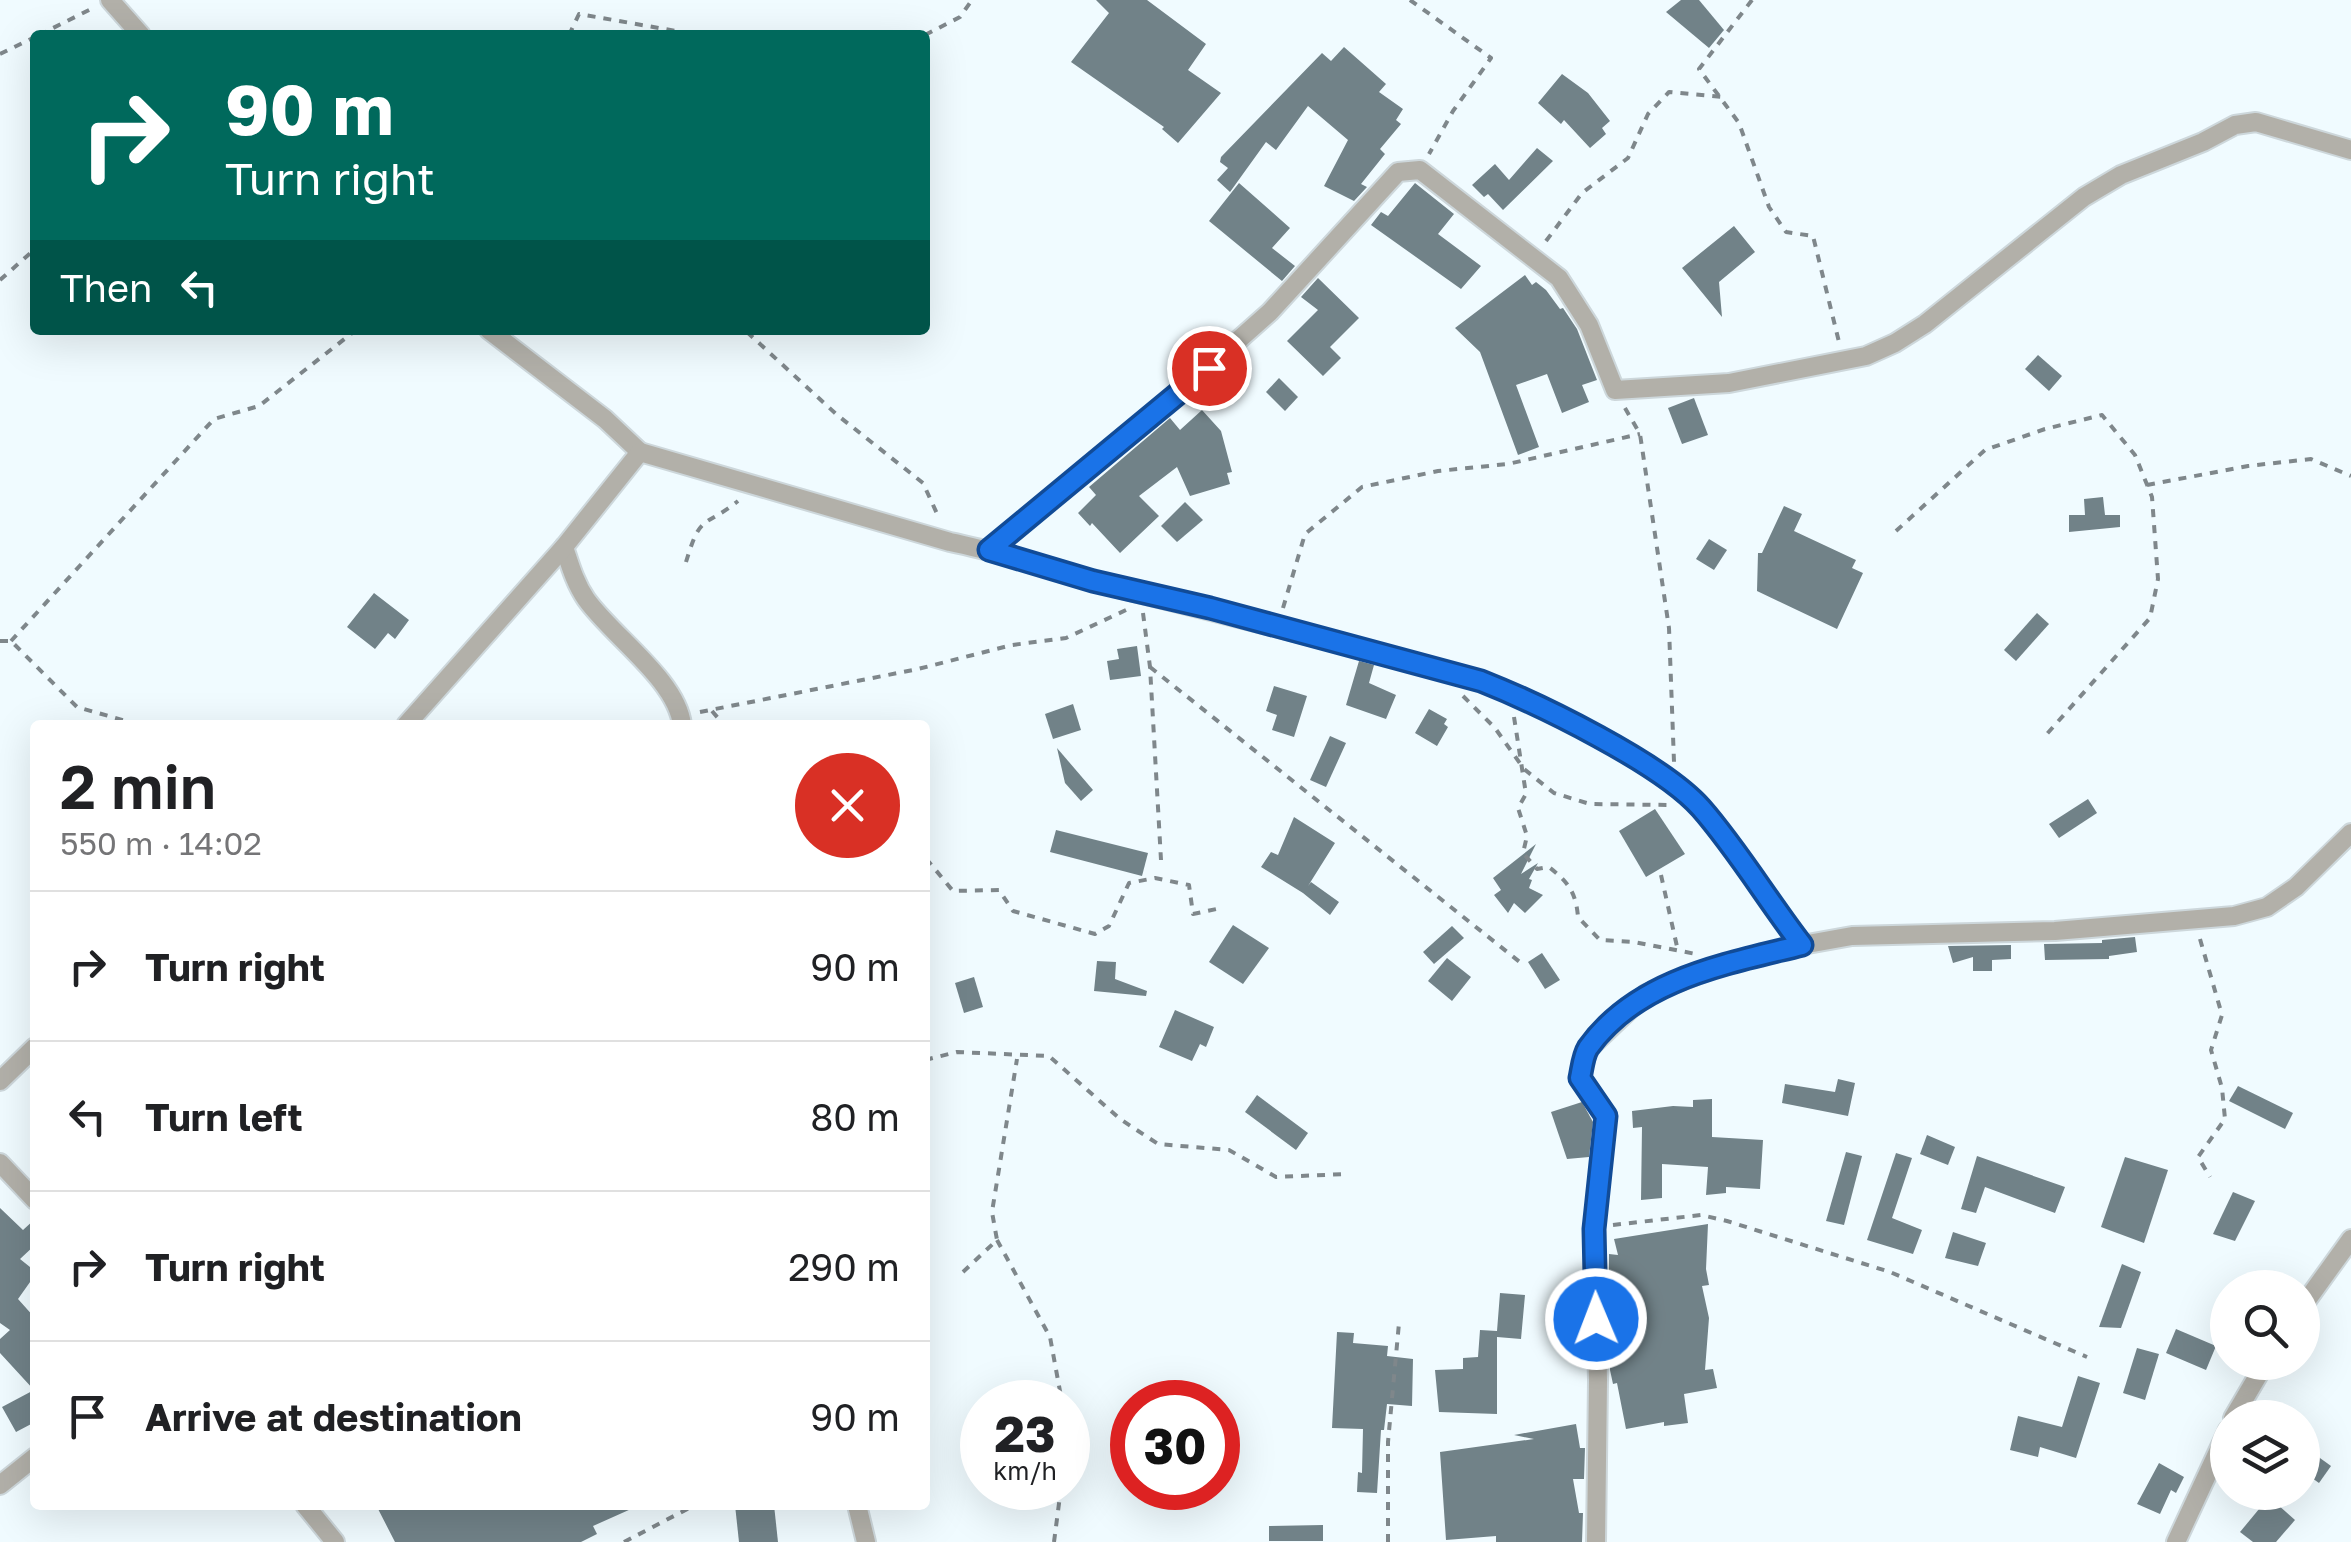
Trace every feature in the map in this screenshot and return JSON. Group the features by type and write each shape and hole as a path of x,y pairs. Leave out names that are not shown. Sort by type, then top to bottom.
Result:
{"street":[{"path":"110,0 137,30"},
{"path":"989,550 1146,422 1270,312 1393,174 1420,170 1559,278 1590,326 1616,390 1730,383 1844,363 1895,343 1925,324 2084,197 2120,175 2235,125 2256,122 2351,150"},
{"path":"496,335 605,419 640,452 754,488 1126,590 1440,670 1510,692 1674,783 1701,808 1802,945"},
{"path":"410,720 564,548 640,452"},
{"path":"564,548 572,574 586,598 670,694 681,719"},
{"path":"1596,1542 1598,1380 1594,1229 1606,1116 1580,1078 1586,1050 1646,994 1680,979 1802,945 1852,936 2055,931 2193,920 2234,916 2267,907 2296,887 2351,833"},
{"path":"0,1081 30,1052"},
{"path":"0,1163 30,1195"},
{"path":"2320,1282 2351,1240"},
{"path":"0,1484 30,1461"},
{"path":"2176,1542 2210,1469"},
{"path":"309,1510 335,1542"},
{"path":"858,1510 866,1542"}],"path":[{"path":"49,30 110,0"},
{"path":"930,33 960,17 972,0"},
{"path":"1410,0 1492,58 1454,111 1420,170"},
{"path":"1752,0 1699,69 1739,124 1769,207 1786,232 1813,236 1844,363"},
{"path":"571,30 579,14 670,30"},
{"path":"0,54 30,39"},
{"path":"1534,257 1582,193 1628,158 1648,114 1668,92 1722,96"},
{"path":"0,280 30,253"},
{"path":"0,642 11,641 214,419 259,406 350,335"},
{"path":"750,335 836,414 923,483 950,542"},
{"path":"1616,390 1640,434 1669,628 1674,783"},
{"path":"1896,531 1986,450 2045,429 2102,415 2135,455 2152,497 2158,578 2150,618 2046,736"},
{"path":"1278,627 1305,534 1362,487 1438,471 1508,464 1640,434"},
{"path":"2147,485 2311,459 2351,476"},
{"path":"686,562 696,531 706,519 754,488"},
{"path":"1126,590 1141,602 1150,666 1162,860"},
{"path":"681,719 1012,645 1066,638 1126,610"},
{"path":"11,641 78,707 123,720"},
{"path":"1150,666 1521,963"},
{"path":"1440,670 1495,728 1520,762 1554,793 1590,804 1701,808"},
{"path":"1510,692 1526,794 1518,808 1527,836 1522,854 1536,869 1549,868 1569,882 1578,917 1600,940 1743,960"},
{"path":"712,711 720,720"},
{"path":"930,863 952,891 999,890 1012,911 1096,934 1110,926 1128,882 1155,878 1189,885 1193,914 1221,908"},
{"path":"1661,875 1678,952"},
{"path":"2193,920 2222,1015 2211,1050 2222,1088 2225,1119 2198,1157 2210,1177"},
{"path":"930,1059 957,1052 1049,1056 1120,1119 1158,1144 1229,1150 1276,1176 1346,1174"},
{"path":"1017,1057 992,1212 997,1240 1050,1337 1058,1380"},
{"path":"1594,1229 1701,1215 1727,1221 1890,1272 2087,1357"},
{"path":"963,1272 997,1240"},
{"path":"1388,1542 1388,1442 1399,1322"},
{"path":"624,1542 685,1510"},
{"path":"1054,1542 1058,1510"}],"building":[{"path":"1096,0 1147,0 1206,44 1188,70 1221,93 1178,143 1164,127 1071,62 1109,13"},
{"path":"1681,0 1699,0 1724,30 1709,48 1666,12"},
{"path":"1344,47 1386,84 1379,92 1403,109 1396,120 1401,124 1380,149 1385,154 1361,184 1367,187 1354,201 1324,186 1348,140 1308,106 1276,150 1266,142 1230,192 1217,180 1228,168 1220,162 1221,157 1322,53 1331,61"},
{"path":"1562,74 1588,93 1610,121 1602,128 1606,134 1590,148 1564,120 1561,124 1538,103"},
{"path":"1537,148 1553,161 1503,210 1488,194 1484,197 1472,185 1495,164 1509,180"},
{"path":"1239,183 1290,228 1272,248 1295,266 1282,281 1209,221"},
{"path":"1415,183 1454,214 1438,234 1481,266 1461,289 1371,225 1381,212 1388,216"},
{"path":"1734,226 1755,252 1719,282 1722,317 1682,268"},
{"path":"1525,275 1563,308 1577,329 1597,380 1582,385 1589,402 1562,413 1547,374 1516,385 1539,447 1518,455 1480,352 1455,328"},
{"path":"1318,278 1359,318 1330,347 1341,358 1323,376 1287,341 1318,310 1301,297"},
{"path":"2038,355 2062,376 2049,391 2025,369"},
{"path":"1279,378 1298,397 1285,411 1266,392"},
{"path":"1694,398 1708,435 1682,444 1668,408"},
{"path":"1202,410 1221,431 1232,472 1227,473 1230,484 1190,496 1177,467 1139,496 1159,516 1120,553 1078,513 1096,495 1089,487 1170,418 1180,430"},
{"path":"2103,497 2105,515 2120,515 2120,527 2069,532 2069,515 2085,515 2084,499"},
{"path":"1185,502 1203,520 1177,542 1161,526"},
{"path":"1784,506 1802,514 1794,531 1856,560 1852,568 1863,573 1837,629 1757,591 1758,553 1762,553"},
{"path":"1709,539 1727,550 1714,570 1696,559"},
{"path":"374,593 409,620 395,639 388,633 375,649 347,627"},
{"path":"2037,613 2049,624 2016,661 2004,650"},
{"path":"1137,646 1141,676 1110,680 1107,661 1119,659 1117,649"},
{"path":"1359,661 1374,665 1369,683 1396,695 1386,719 1346,705"},
{"path":"1274,686 1307,696 1294,737 1272,730 1277,715 1266,711"},
{"path":"1073,704 1081,730 1053,739 1045,714"},
{"path":"1429,709 1447,719 1444,724 1448,727 1437,746 1415,733"},
{"path":"1330,736 1346,743 1326,787 1310,780"},
{"path":"1057,748 1093,790 1081,801 1065,783"},
{"path":"2088,799 2097,813 2059,838 2049,824"},
{"path":"1655,809 1685,854 1646,877 1619,831"},
{"path":"1294,817 1335,843 1308,886 1311,882 1339,902 1330,915 1261,867 1271,852 1278,855"},
{"path":"1056,830 1148,853 1142,876 1050,852"},
{"path":"1536,844 1521,874 1538,863 1529,879 1529,888 1543,895 1525,913 1514,903 1508,913 1494,895 1501,890 1493,878"},
{"path":"1233,925 1269,948 1243,984 1209,962"},
{"path":"1452,926 1464,938 1434,964 1423,952"},
{"path":"2135,937 2137,952 2109,959 2045,960 2044,944 2102,943"},
{"path":"2011,945 2011,959 1992,960 1992,971 1973,971 1973,957 1953,963 1948,946"},
{"path":"1542,953 1560,980 1545,989 1528,962"},
{"path":"1447,958 1471,977 1452,1001 1428,981"},
{"path":"1097,961 1116,962 1115,979 1147,991 1146,996 1094,991"},
{"path":"974,977 983,1007 964,1013 955,983"},
{"path":"1175,1010 1214,1027 1206,1047 1200,1044 1192,1061 1159,1047"},
{"path":"1838,1079 1855,1083 1848,1116 1782,1103 1785,1084 1835,1092"},
{"path":"2238,1086 2293,1113 2285,1129 2229,1101"},
{"path":"1257,1095 1308,1133 1296,1150 1245,1112"},
{"path":"1712,1099 1712,1137 1763,1140 1760,1189 1726,1187 1726,1193 1706,1195 1708,1167 1662,1164 1662,1198 1641,1200 1642,1127 1633,1128 1632,1111 1693,1107 1693,1100"},
{"path":"1582,1102 1593,1122 1589,1157 1567,1159 1551,1112"},
{"path":"1927,1135 1955,1147 1948,1165 1920,1154"},
{"path":"1846,1152 1862,1156 1844,1225 1826,1221"},
{"path":"1896,1153 1912,1158 1892,1218 1922,1230 1913,1254 1867,1240"},
{"path":"1977,1156 2065,1187 2055,1213 1985,1187 1976,1213 1961,1209"},
{"path":"2125,1157 2168,1170 2144,1243 2101,1227"},
{"path":"2233,1192 2255,1201 2235,1241 2213,1234"},
{"path":"0,1208 23,1230 30,1224 30,1250 20,1259 30,1267 30,1282 18,1299 30,1312 30,1386 0,1353 0,1339 10,1330 0,1323"},
{"path":"1708,1224 1709,1285 1702,1286 1709,1318 1705,1370 1713,1369 1717,1388 1684,1394 1688,1423 1664,1426 1664,1422 1626,1429 1617,1383 1613,1384 1610,1370 1610,1362 1614,1361 1609,1333 1609,1254 1618,1255 1614,1239"},
{"path":"1953,1232 1986,1243 1978,1266 1945,1258"},
{"path":"2122,1264 2141,1272 2121,1328 2099,1327"},
{"path":"1500,1293 1525,1295 1521,1339 1497,1337 1497,1414 1439,1412 1435,1370 1463,1369 1463,1358 1478,1357 1480,1330 1497,1331"},
{"path":"2176,1329 2210,1343 2206,1370 2166,1353"},
{"path":"1337,1332 1354,1333 1353,1343 1388,1346 1387,1356 1413,1359 1412,1406 1387,1404 1381,1430 1377,1493 1357,1492 1358,1472 1362,1473 1363,1429 1332,1428"},
{"path":"2137,1348 2159,1354 2145,1400 2123,1393"},
{"path":"2078,1376 2100,1383 2076,1458 2040,1447 2038,1457 2010,1450 2018,1416 2062,1427"},
{"path":"30,1392 30,1425 16,1432 2,1407"},
{"path":"1576,1424 1580,1448 1585,1448 1584,1479 1573,1479 1579,1513 1583,1513 1582,1542 1496,1542 1496,1536 1446,1540 1440,1452 1534,1439 1514,1435"},
{"path":"2320,1458 2331,1466 2320,1482"},
{"path":"2159,1463 2184,1477 2176,1493 2171,1490 2160,1514 2137,1504"},
{"path":"379,1510 629,1510 593,1526 597,1534 581,1542 395,1542"},
{"path":"736,1510 775,1510 778,1542 739,1542"},
{"path":"2258,1510 2284,1510 2295,1520 2276,1542 2253,1542 2240,1532"},
{"path":"1323,1525 1323,1541 1269,1541 1269,1526"}],"route":[{"path":"1209,368 989,550 1510,692 1674,783 1701,808 1802,945 1718,967 1646,994 1586,1050 1580,1078 1606,1116 1594,1229 1596,1319"}]}
